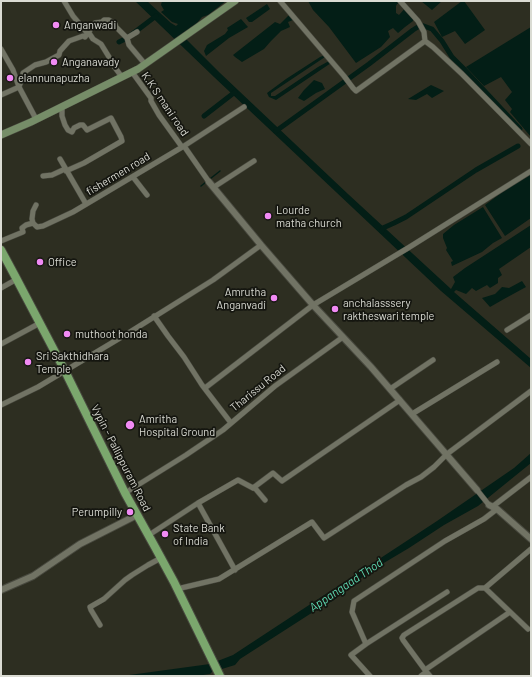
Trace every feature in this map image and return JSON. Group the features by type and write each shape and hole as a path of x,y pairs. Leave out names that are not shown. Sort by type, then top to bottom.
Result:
{"main road":[{"path":"1,135 132,72 235,1"},
{"name":"Vypin - Pallippuram Road","path":"1,250 65,371 125,493 161,558 220,676"}],"street":[{"path":"64,1 73,16 93,39 101,44 110,61 122,77"},
{"path":"280,1 356,91 425,41"},
{"path":"400,1 418,21 424,32 425,41 462,74 531,144"},
{"path":"1,95 19,87 23,74 27,70 59,55 60,51 69,41 83,36 85,37 95,23 102,22 104,20 109,20 115,24 145,64"},
{"path":"126,37 137,32"},
{"path":"1,49 13,70 19,87 36,119"},
{"name":"K.K S mani road","path":"132,72 152,98 151,101 160,115 210,183"},
{"path":"43,176 52,175 84,164 122,141 122,137 111,118 87,130 83,125 80,125 74,128 72,132 68,130 62,116 62,106"},
{"name":"fishermen road","path":"33,223 37,227 43,226 73,212 183,147 244,107"},
{"path":"60,159 86,204"},
{"path":"254,161 210,183 260,245 371,367 493,507 531,539"},
{"path":"205,388 313,305 531,171"},
{"path":"132,177 147,195"},
{"path":"1,241 23,232 22,228 33,223 33,211 36,205"},
{"path":"1,405 31,391 65,371 213,280 260,245"},
{"path":"1,288 17,279"},
{"path":"507,330 531,315"},
{"path":"154,316 231,423"},
{"path":"1,344 40,324"},
{"name":"Tharissu Road","path":"125,493 223,430 275,386 343,337"},
{"path":"390,389 433,360"},
{"path":"412,414 497,362"},
{"path":"177,589 219,579 312,522 324,538 434,467 446,454 531,391"},
{"path":"253,488 274,473 282,481 400,400"},
{"path":"366,644 352,612 354,601 445,541 484,519 493,507 531,477"},
{"path":"149,535 198,503 238,480 253,488 254,487 265,500"},
{"path":"198,503 235,570"},
{"path":"1,590 33,576 80,544 137,515"},
{"path":"427,673 403,640 402,638 404,635 478,588 484,588 531,549"},
{"path":"100,625 90,607 104,599 132,575 161,558"},
{"path":"484,588 528,629"},
{"path":"370,676 351,655 447,592"},
{"path":"421,676 510,612"}],"water":[{"path":"135,1 147,1 176,26 178,24 172,22 161,12 164,10 161,5 162,1 226,1 208,15 202,17 194,26 182,35 348,194 451,289 455,282 453,277 531,225 531,247 499,269 502,275 498,278 498,283 490,288 487,285 476,291 472,288 466,294 456,290 454,292 531,359 531,368 441,291"},
{"path":"308,1 403,1 402,3 397,4 396,13 399,15 407,6 414,18 413,21 398,33 393,28 388,31 390,37 381,47 356,63 329,27 313,10"},
{"path":"421,1 442,1 432,10"},
{"path":"464,1 485,30 465,44 455,31 442,37 434,22"},
{"path":"267,4 270,9 252,22 249,22 246,18"},
{"path":"289,15 293,20 288,22 290,27 281,31 264,49 242,62 233,55 275,22 280,24"},
{"path":"241,19 248,27 229,38 206,56 204,51 207,45 225,34 228,30 227,28"},
{"path":"531,27 531,137 510,112 512,109 505,100 512,92 501,77 484,86 466,67"},
{"path":"325,55 325,57 271,93 271,96 275,96 318,67 329,61 331,63 276,100 269,97 267,93 286,79"},
{"path":"314,80 322,83 325,89 304,101 298,98 304,90"},
{"path":"431,85 444,91 432,98 427,94 416,100 408,99"},
{"path":"531,174 531,218 505,236 485,205 505,190"},
{"path":"483,207 502,238 482,252 452,266 451,262 453,261 446,250 447,248 443,234 454,225"},
{"path":"522,281 526,287 490,307 482,298 495,294 502,287 509,288"},
{"name":"Appangaad Thod","path":"531,453 531,463 478,506 444,525 372,570 334,600 240,659 235,665 212,672 210,674 196,676 122,676 210,664 233,655 437,521 514,468"}],"waterway":[{"path":"119,42 127,38 156,16"},
{"path":"276,131 421,25 432,29 452,57 520,129"},
{"path":"204,116 235,92"},
{"path":"382,231 383,228 406,217 476,170 518,146"},
{"path":"201,186 220,171"}],"place":[{"name":"Anganwadi","path":"56,25"},
{"name":"Anganavady","path":"54,62"},
{"name":"elannunapuzha","path":"10,78"},
{"name":"Lourde matha church","path":"268,216"},
{"name":"Office","path":"40,262"},
{"name":"Amrutha Anganvadi","path":"274,298"},
{"name":"anchalasssery raktheswari temple","path":"335,309"},
{"name":"muthoot honda","path":"67,334"},
{"name":"Sri Sakthidhara Temple","path":"28,362"},
{"name":"Amritha Hospital Ground","path":"130,425"},
{"name":"Perumpilly","path":"130,512"},
{"name":"State Bank of India","path":"165,534"}]}
